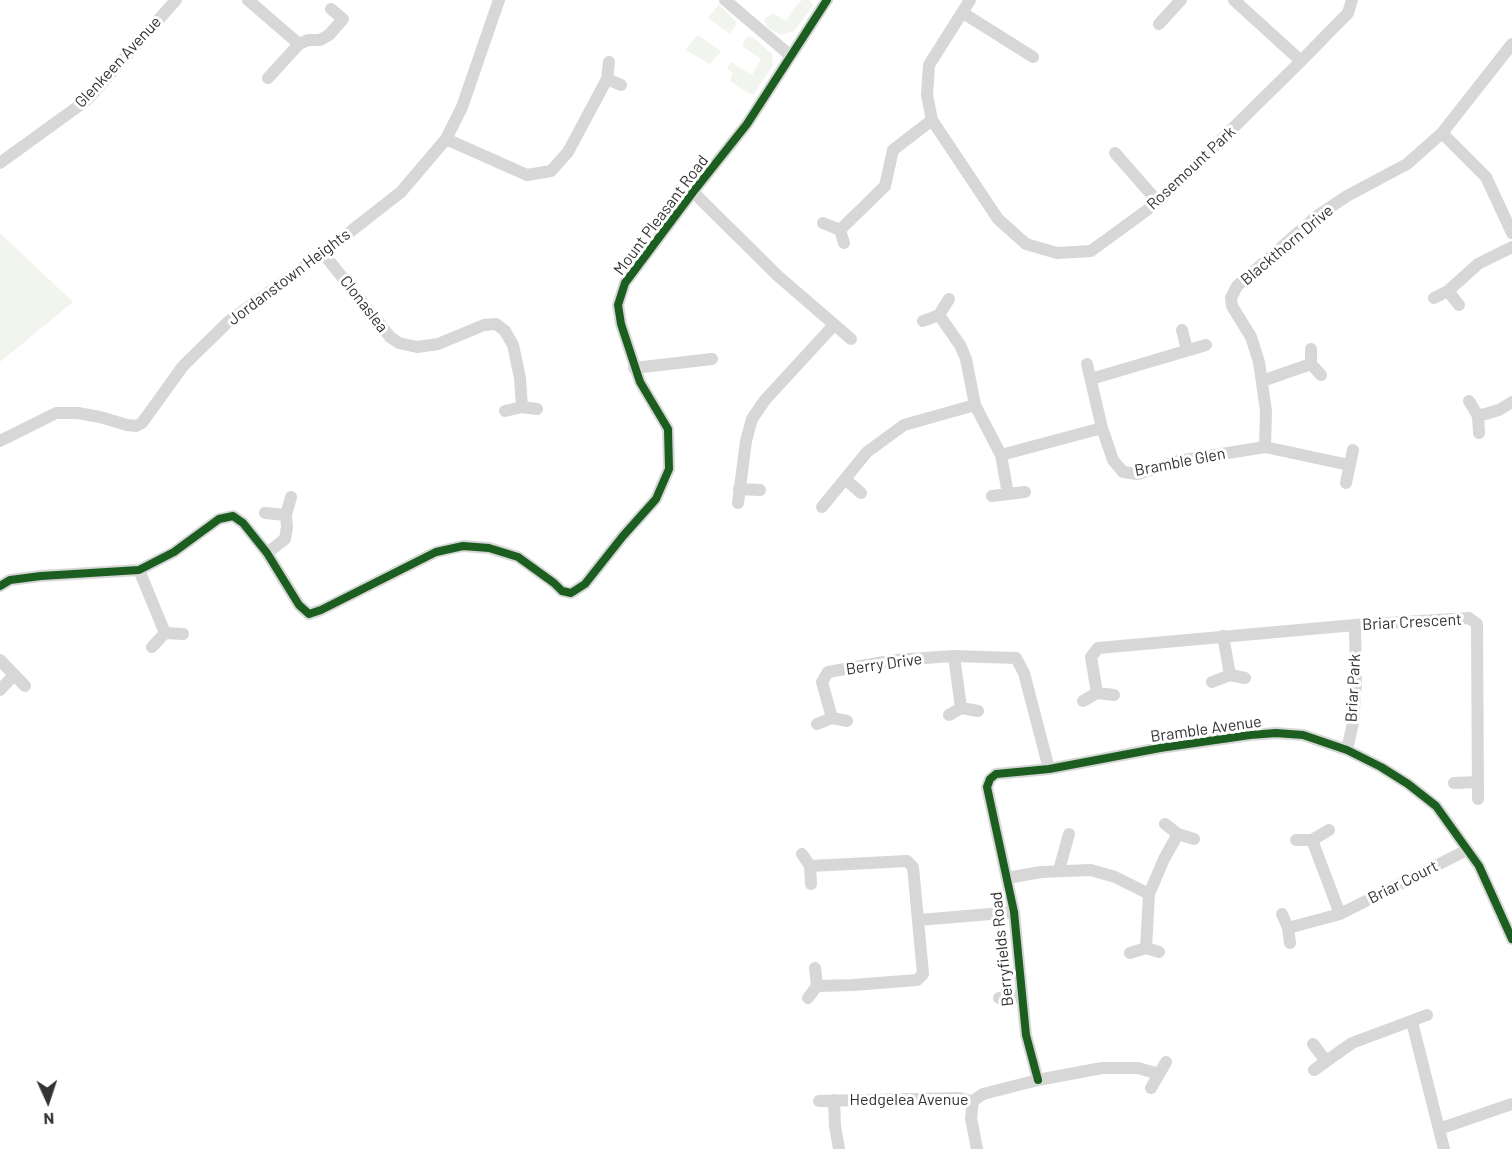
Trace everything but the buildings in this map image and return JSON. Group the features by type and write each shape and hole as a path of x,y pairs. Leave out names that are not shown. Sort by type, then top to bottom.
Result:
{"street":[{"name":"Glenkeen Avenue","path":"0,163 87,100 176,0"},
{"path":"248,0 299,44"},
{"name":"Jordanstown Heights","path":"0,441 56,413 78,413 127,425 136,426 141,423 183,366 229,321 324,253 401,192 446,139 462,107 500,0"},
{"path":"725,0 791,56"},
{"name":"Mount Pleasant Road","path":"0,586 10,580 41,576 139,570 174,552 219,519 233,516 243,523 267,553 299,605 309,614 436,552 463,546 489,548 518,557 562,591 571,593 585,584 623,536 656,500 669,469 668,429 640,382 621,324 618,305 625,283 747,124 827,0"},
{"name":"Rosemount Park","path":"970,0 929,65 927,95 932,120 998,219 1026,244 1057,253 1091,251 1158,202 1301,61 1347,13 1352,0"},
{"path":"1159,24 1181,0"},
{"path":"1234,0 1301,61"},
{"path":"268,78 299,44 308,40 320,40 329,35 343,19 331,9"},
{"path":"963,13 1033,57"},
{"name":"Blackthorn Drive","path":"1265,447 1266,411 1259,362 1251,337 1232,306 1231,298 1237,286 1317,216 1347,196 1407,164 1443,133 1512,44"},
{"path":"446,139 528,175 551,171 568,152 607,80 609,62"},
{"path":"607,80 621,85"},
{"path":"840,230 885,186 893,150 932,120"},
{"path":"1443,133 1486,177 1512,232"},
{"path":"1115,153 1158,202"},
{"path":"693,192 777,276 851,339"},
{"path":"823,223 840,230"},
{"path":"840,230 844,243"},
{"path":"1434,298 1448,291 1478,264 1512,247"},
{"name":"Clonaslea","path":"324,253 390,338 399,343 417,347 438,344 484,324 496,324 505,331 513,345 520,378 522,407"},
{"path":"1448,291 1459,304"},
{"path":"923,321 939,315 949,300"},
{"path":"939,315 960,345 966,359 975,405 1001,455 1008,494"},
{"path":"738,503 746,441 752,419 765,400 834,325"},
{"path":"1182,330 1187,350"},
{"path":"1091,379 1206,345"},
{"path":"1311,349 1311,364 1321,375"},
{"path":"634,368 712,359"},
{"name":"Bramble Glen","path":"1087,364 1102,428 1113,459 1123,472 1138,474 1178,461 1265,447 1349,465"},
{"path":"1262,381 1311,364"},
{"path":"1469,401 1478,416 1479,433"},
{"path":"1478,416 1499,410 1512,402"},
{"path":"822,507 867,452 904,425 975,405"},
{"path":"505,411 522,407 537,409"},
{"path":"1001,455 1102,428"},
{"path":"1346,483 1353,450"},
{"path":"845,479 861,493"},
{"path":"739,489 760,490"},
{"path":"992,496 1025,492"},
{"path":"267,553 285,539 286,515 291,497"},
{"path":"265,513 286,515"},
{"path":"139,570 165,633"},
{"name":"Briar Crescent","path":"1097,693 1091,657 1098,648 1355,625 1469,618 1477,624 1478,799"},
{"name":"Briar Park","path":"1347,750 1353,723 1356,682 1355,625"},
{"path":"165,633 183,634"},
{"path":"152,647 165,633"},
{"path":"1223,636 1230,675"},
{"path":"954,656 961,708"},
{"name":"Berry Drive","path":"832,718 822,682 828,672 895,660 954,656 1016,658 1024,673 1049,769"},
{"path":"0,660 25,686"},
{"path":"0,690 14,675"},
{"path":"1212,682 1230,675 1245,678"},
{"path":"1083,701 1097,693 1114,695"},
{"path":"949,715 961,708 978,711"},
{"path":"817,724 832,718 847,720"},
{"name":"Bramble Avenue","path":"990,780 996,774 1049,769 1160,748 1251,735 1276,733 1303,735 1347,750 1381,767 1436,806 1479,866 1512,939"},
{"name":"Berryfields Road","path":"990,780 987,787 1014,912 1026,1035 1038,1080"},
{"path":"1454,783 1477,782"},
{"path":"1165,824 1178,834 1194,839"},
{"path":"1296,840 1312,840 1329,830"},
{"path":"1059,870 1069,834"},
{"path":"1146,948 1149,894 1178,834"},
{"path":"1312,840 1340,914"},
{"name":"Briar Court","path":"1288,928 1340,914 1467,850"},
{"path":"802,854 810,866 811,884"},
{"path":"810,866 907,861 914,867 923,974 917,980 817,986"},
{"path":"1007,878 1059,870 1090,870 1115,877 1149,894"},
{"path":"919,920 1014,912"},
{"path":"1282,914 1288,928 1290,943"},
{"path":"1130,953 1146,948 1159,952"},
{"path":"808,998 817,986 815,968"},
{"name":"Berryfields Road","path":"999,998 1021,996"},
{"path":"1314,1070 1352,1043 1427,1015"},
{"path":"1412,1022 1444,1149"},
{"path":"1313,1044 1326,1061"},
{"path":"1151,1088 1166,1062"},
{"name":"Hedgelea Avenue","path":"819,1101 958,1098 973,1101 983,1094 1038,1080 1102,1068 1138,1068 1159,1074"},
{"name":"Hedgelea Avenue","path":"834,1100 839,1149"},
{"path":"973,1101 971,1118 977,1149"},
{"path":"1439,1129 1512,1104"}],"shaded area":[{"path":"802,0 808,0 814,5 794,31 781,35 767,27 764,19 773,13 786,21"},
{"path":"719,4 737,23 730,34 708,18"},
{"path":"698,35 721,51 710,64 685,50"},
{"path":"747,36 754,38 772,54 773,65 754,94 750,94 730,81 732,73 727,68 731,62 752,75 761,59 742,46"},
{"path":"0,233 73,302 0,362"}],"cycle path":[{"path":"0,586 10,580 41,576 139,570 174,552 219,519 233,516 243,523 267,553 299,605 309,614 436,552 463,546 489,548 518,557 562,591 571,593 585,584 656,499 669,469 668,429 640,382 621,324 618,305 625,283 747,124 827,0"},
{"path":"1038,1080 1026,1035 1014,912 987,787 990,779 996,774 1049,769 1160,748 1250,735 1276,733 1303,735 1347,750 1381,767 1436,806 1479,866 1512,939"}]}
